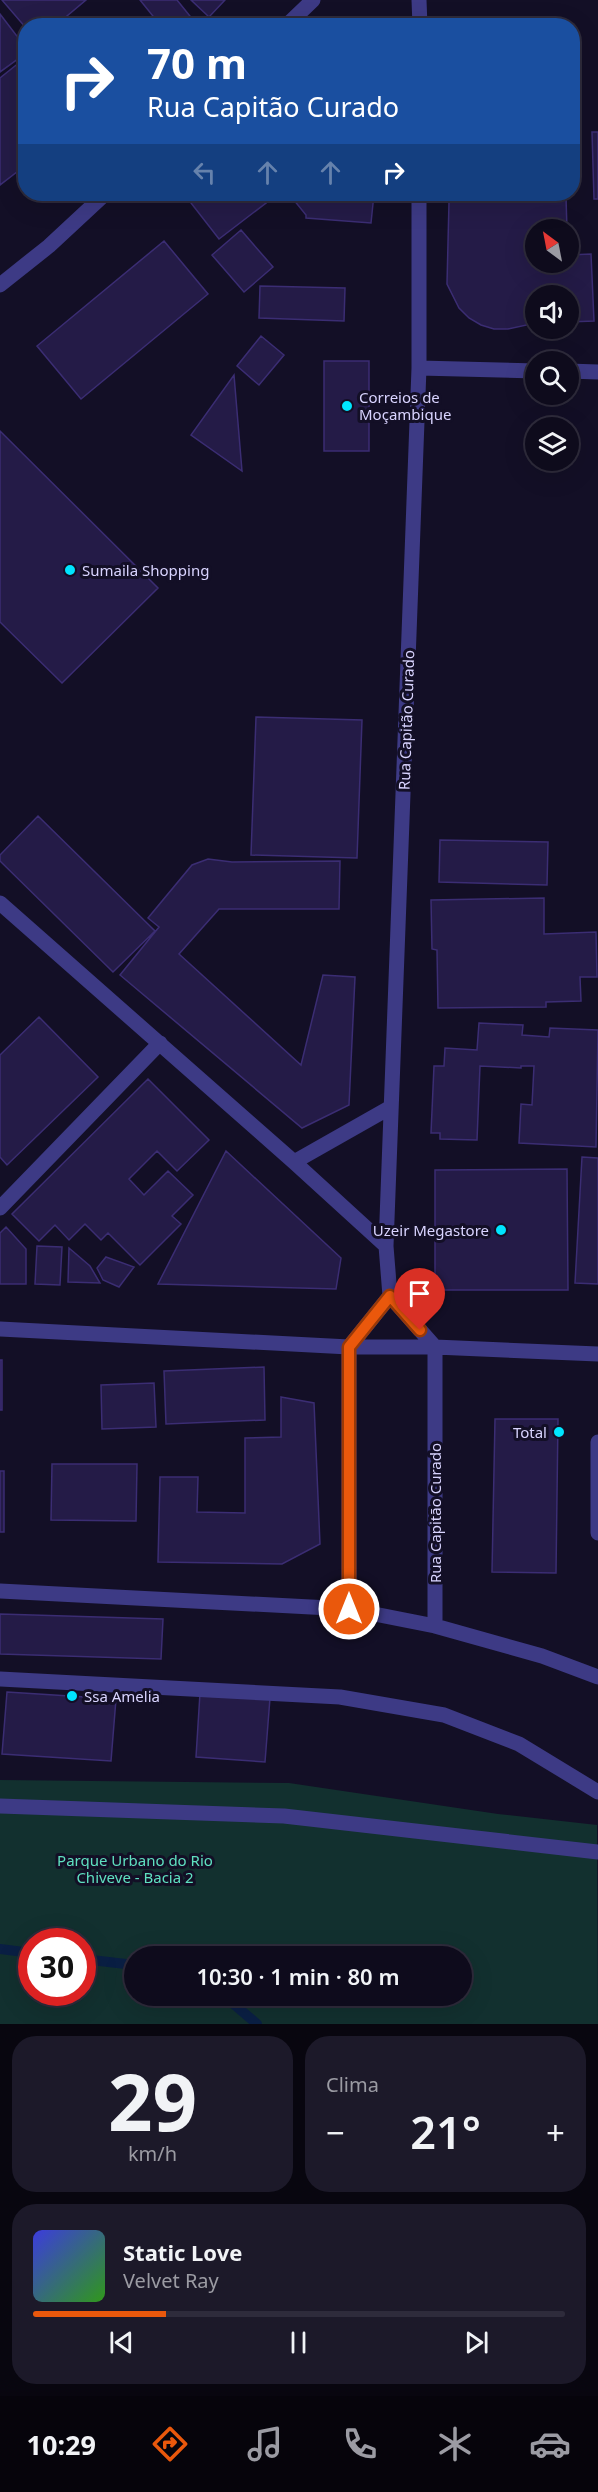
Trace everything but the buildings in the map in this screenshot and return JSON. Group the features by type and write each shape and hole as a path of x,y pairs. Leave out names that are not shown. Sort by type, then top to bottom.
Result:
{"street":[{"path":"294,18 313,0"},
{"path":"419,0 420,18"},
{"path":"0,285 49,246 97,201"},
{"name":"Rua Capitão Curado","path":"390,1296 386,1246 419,368 419,201"},
{"path":"419,368 525,371"},
{"path":"579,371 598,372"},
{"path":"0,903 386,1246"},
{"path":"0,1208 160,1043"},
{"path":"294,1162 391,1107"},
{"path":"349,1609 349,1347 390,1296 435,1347"},
{"path":"0,1329 349,1347 435,1347 598,1354"},
{"name":"Rua Capitão Curado","path":"435,1347 435,1626"},
{"path":"598,1442 598,1533"},
{"path":"0,1591 349,1609 435,1626 542,1656 598,1677"},
{"path":"0,1679 340,1696 444,1715 519,1744 598,1792"},
{"path":"0,1806 284,1816 598,1852"}],"green space":[{"name":"Parque Urbano do Rio Chiveve - Bacia 2","path":"0,1780 289,1783 498,1814 597,1825 598,2024 0,2024"}],"waterway":[{"path":"0,1949 18,1951"},
{"path":"96,1961 124,1964"},
{"path":"236,2006 257,2024"}],"place":[{"name":"Correios de Moçambique","path":"347,406"},
{"name":"Sumaila Shopping","path":"70,570"},
{"name":"Uzeir Megastore","path":"501,1230"},
{"name":"Total","path":"559,1432"},
{"name":"Ssa Amelia","path":"72,1696"}],"route":[{"path":"349,1609 349,1347 390,1296 420,1330"}]}
